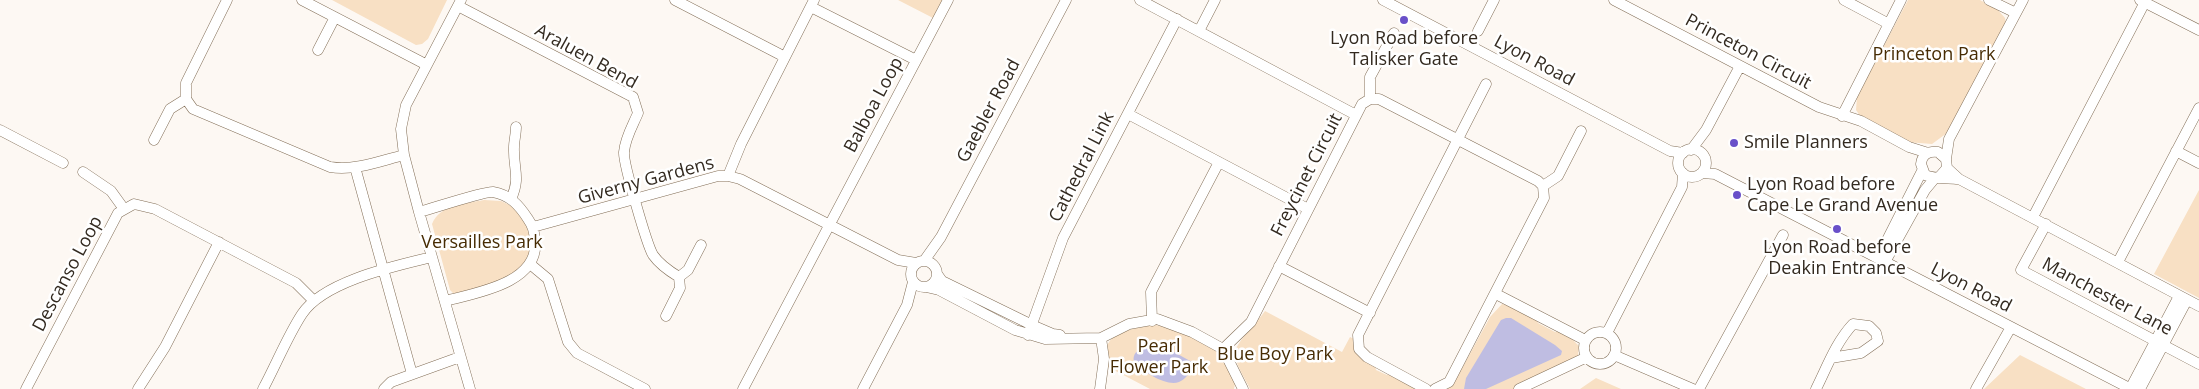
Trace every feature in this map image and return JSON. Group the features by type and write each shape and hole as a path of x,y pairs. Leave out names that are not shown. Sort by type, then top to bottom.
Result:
{"street":[{"path":"227,0 186,83 186,99 193,109 330,168 355,167 404,155"},
{"path":"302,0 427,65"},
{"path":"676,0 785,57"},
{"name":"Balboa Loop","path":"743,389 948,0"},
{"name":"Gaebler Road","path":"918,283 911,271 928,266 940,237 1066,0"},
{"path":"1140,0 1356,115"},
{"path":"1199,31 1215,0"},
{"name":"Lyon Road","path":"1383,0 1670,151 1700,152 1702,167 2131,389"},
{"path":"1478,31 1494,0"},
{"name":"Princeton Circuit","path":"1614,0 1819,107 1861,121 1909,147 1932,152"},
{"path":"1844,0 1889,24"},
{"path":"1842,116 1901,0"},
{"path":"1989,0 2016,13"},
{"path":"1881,260 1925,190 1938,177 1946,163 1949,139 2023,0"},
{"path":"2033,217 2143,1 2199,30"},
{"path":"460,3 406,106 400,129 404,155 419,212 470,389"},
{"name":"Araluen Bend","path":"460,3 633,97 638,112 624,153 634,200 652,252 666,269 679,277"},
{"path":"728,176 741,144 813,3 916,60"},
{"path":"318,50 335,17"},
{"name":"Cathedral Link","path":"1030,330 1063,238 1177,19"},
{"path":"1394,33 1370,77 1370,99 1379,99 1538,181 1543,186 1544,198 1496,294 1449,382 1435,389"},
{"path":"1680,170 1687,151 1706,130 1740,66"},
{"path":"1426,389 1367,357 1359,349 1358,336 1486,84"},
{"path":"154,140 170,109 186,99"},
{"name":"Freycinet Circuit","path":"1223,349 1251,322 1356,115 1362,104 1370,99"},
{"path":"2118,262 2199,108"},
{"path":"1128,114 1308,209"},
{"path":"511,199 516,188 517,176 514,148 516,127"},
{"path":"0,130 63,164"},
{"path":"1607,333 1682,187 1702,167 1706,130"},
{"path":"1543,186 1558,176 1581,131"},
{"path":"1881,260 1921,167 1923,157 1949,139"},
{"name":"Princeton Circuit","path":"1909,147 1921,167"},
{"path":"1670,151 1680,170 1682,187"},
{"path":"2176,151 2199,163"},
{"path":"1932,152 1946,163 1959,179"},
{"path":"1152,321 1151,292 1219,162"},
{"path":"355,167 412,374"},
{"path":"1680,170 1702,167"},
{"path":"1921,167 1928,176 1959,179 2199,306"},
{"path":"84,172 111,192 124,209"},
{"name":"Giverny Gardens","path":"533,227 718,176 728,176 740,180 898,260 928,266"},
{"path":"419,212 492,192 516,201 533,227 536,248 530,264 516,278 493,288 445,301"},
{"name":"Descanso Loop","path":"26,389 118,214 134,204 155,209 296,283 314,300"},
{"name":"Manchester Lane","path":"2046,224 2020,270 2199,364"},
{"path":"1699,389 1782,235"},
{"path":"138,389 165,347 219,242"},
{"path":"666,316 680,288 679,277 688,270 701,245"},
{"path":"263,389 302,314 314,300 324,293 382,269 432,257"},
{"name":"Giverny Gardens","path":"898,260 918,283"},
{"path":"530,264 548,279 568,342 577,353 645,389"},
{"path":"928,266 942,281 1030,330"},
{"path":"918,283 934,282 928,266"},
{"path":"1279,266 1370,313"},
{"path":"918,283 939,290 1030,330 1053,334 1097,338 1129,324 1157,319 1192,332 1223,349 1242,389"},
{"path":"863,389 918,283"},
{"path":"1496,294 1586,340"},
{"path":"2140,389 2160,343 2183,298"},
{"path":"1816,389 1831,358 1843,336 1853,324 1870,326 1876,333 1878,341 1861,354 1831,358"},
{"path":"1976,389 2011,327"},
{"path":"1596,332 1607,333 1614,339 1616,344 1614,355 1606,362 1596,363 1587,357 1584,349 1586,340 1596,332"},
{"path":"1097,338 1104,359 1100,389"},
{"path":"2131,389 2160,343"},
{"path":"1614,355 1693,389"},
{"path":"384,389 391,382 460,357"},
{"path":"1519,389 1587,357"}],"green space":[{"path":"332,0 447,0 428,39 422,44 416,45"},
{"path":"898,0 945,0 935,19"},
{"name":"Princeton Park","path":"1908,0 1980,0 1997,9 2005,18 2006,23 1947,133 1932,144 1907,142 1860,116 1856,110 1857,97"},
{"path":"2199,190 2199,298 2154,274"},
{"name":"Versailles Park","path":"484,200 501,201 514,207 530,229 532,250 525,264 512,277 460,295 454,294 450,290 432,224 441,212 447,209 461,204"},
{"path":"1502,304 1511,306 1536,319 1538,323 1555,332 1558,331 1573,340 1579,346 1578,356 1516,389 1447,389 1453,385 1490,317"},
{"name":"Blue Boy Park","path":"1265,311 1342,352 1350,337 1354,339 1375,365 1376,370 1387,375 1391,373 1421,389 1250,389 1238,367 1235,352 1243,337"},
{"name":"Pearl Flower Park","path":"1153,325 1190,335 1216,349 1229,369 1235,384 1234,389 1150,389 1108,367 1106,349 1114,337 1126,331"},
{"path":"2020,355 2086,389 1984,389"},
{"path":"1596,378 1621,389 1580,389"}],"water":[{"path":"1511,318 1555,345 1562,351 1561,355 1486,389 1464,389 1466,378 1501,320"},
{"path":"1163,346 1192,362 1191,371 1179,382 1162,381 1135,365 1134,359 1137,351"}],"place":[{"name":"Lyon Road before Talisker Gate","path":"1404,20"},
{"name":"Smile Planners","path":"1734,143"},
{"name":"Lyon Road before Cape Le Grand Avenue","path":"1737,195"},
{"name":"Lyon Road before Deakin Entrance","path":"1837,229"}]}
